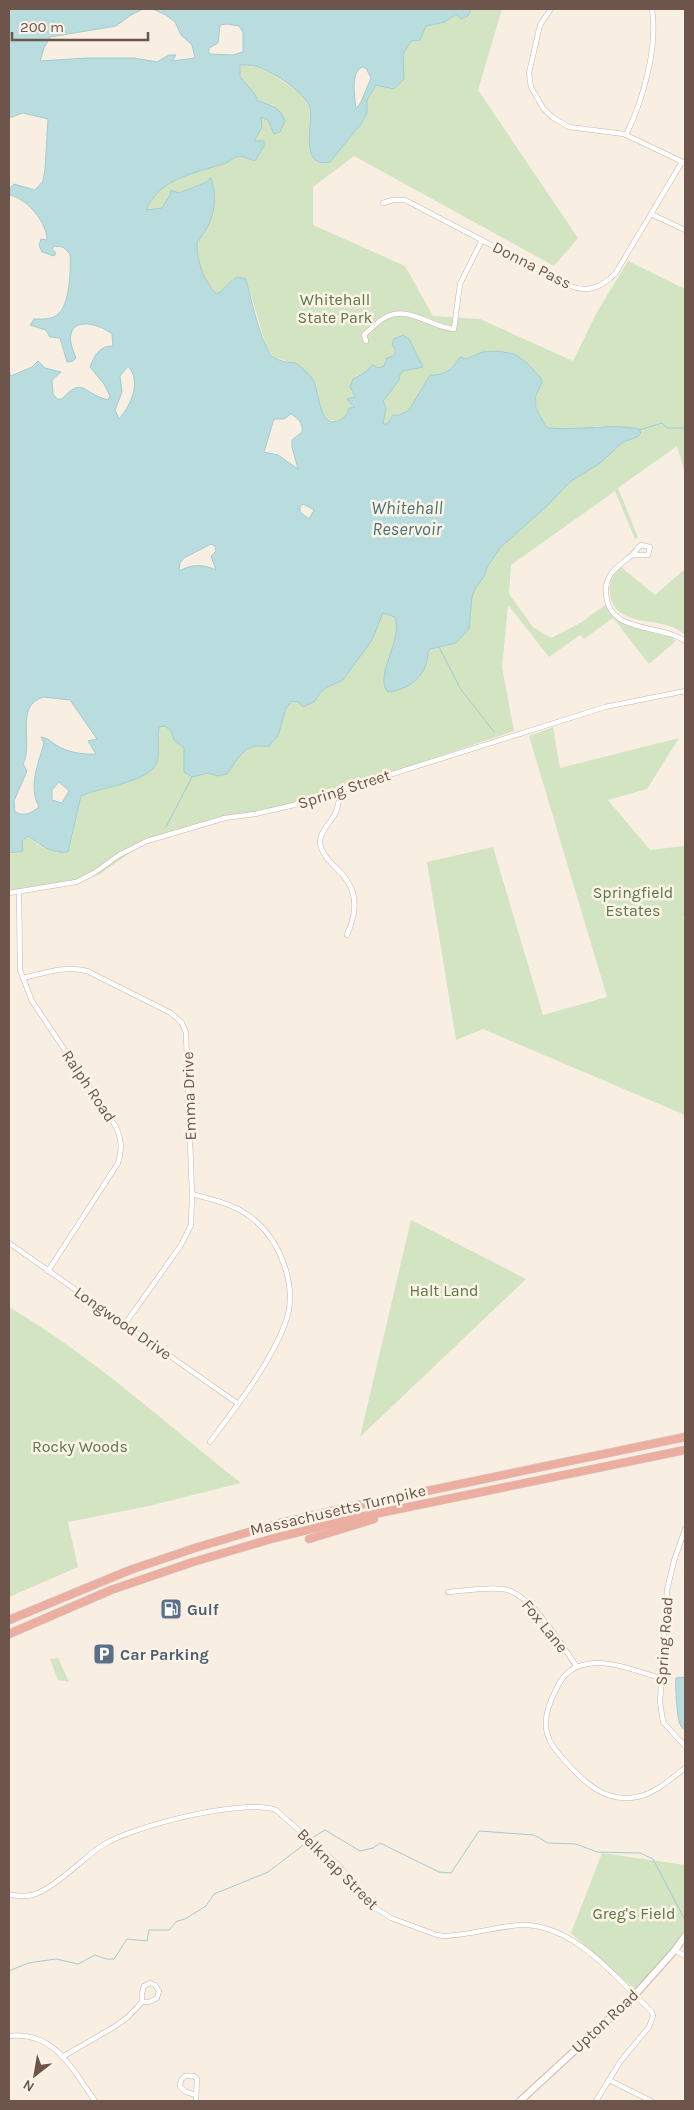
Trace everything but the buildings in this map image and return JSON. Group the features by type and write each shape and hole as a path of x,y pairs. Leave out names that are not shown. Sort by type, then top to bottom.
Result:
{"highway":[{"name":"Massachusetts Turnpike","path":"9,1620 130,1570 198,1547 276,1524 685,1437"},
{"name":"Massachusetts Turnpike","path":"9,1634 101,1594 206,1558 290,1534 685,1450"},
{"path":"309,1539 411,1507"}],"main road":[{"name":"Upton Road","path":"520,2101 634,1996 685,1936"}],"street":[{"path":"551,9 540,25 529,73 531,87 536,98 552,117 569,127 626,135 684,163"},
{"path":"626,135 644,87 652,37 652,9"},
{"name":"Donna Pass","path":"383,203 393,200 405,200 570,286 579,289 589,289 599,286 615,274 684,163"},
{"path":"651,214 685,230"},
{"path":"366,341 364,335 385,317 398,314 417,316 443,328 454,329 460,284 482,240"},
{"path":"632,555 623,560 612,572 606,583 608,606 617,618 627,623 666,631 685,641"},
{"name":"Spring Street","path":"9,893 76,882 86,878 111,860 137,846 173,833 234,816 284,808 605,707 685,691"},
{"path":"340,790 337,809 321,835 320,845 324,854 345,876 354,894 354,914 347,936"},
{"name":"Ralph Road","path":"19,891 20,970 32,1001 116,1127 122,1140 118,1163 48,1270"},
{"name":"Emma Drive","path":"23,978 73,967 87,971 170,1013 182,1023 186,1033 192,1194 191,1225 181,1245 125,1324"},
{"path":"192,1194 222,1202 251,1217 266,1230 278,1249 288,1277 290,1303 286,1322 263,1365 210,1442"},
{"name":"Longwood Drive","path":"9,1243 237,1403"},
{"name":"Spring Road","path":"685,1529 669,1580 660,1702 663,1722 685,1746"},
{"name":"Fox Lane","path":"448,1592 503,1590 522,1597 533,1607 577,1666"},
{"path":"661,1678 602,1663 577,1666 559,1684 547,1712 545,1722 549,1741 582,1780 590,1787 608,1796 628,1798 648,1793 685,1768"},
{"name":"Belknap Street","path":"9,1894 32,1895 47,1888 103,1845 125,1834 212,1812 266,1807 276,1810 338,1865 368,1902 385,1914 423,1930 444,1936 501,1926 529,1925 546,1928 576,1942 652,2012 652,2021 620,2062 596,2101"},
{"path":"675,1950 685,1956"},
{"path":"62,2057 128,2017 142,2002 144,1986 150,1983 155,1985 159,1991 157,1998 149,2002 142,2002"},
{"path":"9,2036 38,2038 55,2048 95,2101"},
{"path":"196,2095 186,2092 180,2087 184,2076 194,2076 197,2080 196,2101"},
{"path":"609,2080 651,2101"}],"green space":[{"name":"Whitehall State Park","path":"471,9 502,9 478,90 578,238 554,266 354,156 313,187 313,225 405,266 433,316 480,319 573,361 597,312 628,261 685,289 685,473 677,446 618,488 638,537 635,539 615,491 511,565 509,594 533,627 551,638 582,622 605,605 623,623 633,627 660,632 676,641 649,664 613,618 584,639 580,635 549,657 508,605 502,667 514,731 309,800 197,825 138,847 100,874 78,882 9,895 9,853 12,854 28,836 38,845 57,853 70,847 81,796 123,784 145,775 153,769 158,758 158,727 165,726 171,731 174,740 184,748 184,772 199,776 208,773 218,776 231,769 238,758 252,747 269,746 278,736 286,708 292,701 298,702 318,696 327,687 343,680 372,640 383,613 395,617 396,631 393,649 383,680 427,661 427,653 430,649 456,643 469,629 472,597 475,589 500,548 548,505 571,481 599,464 623,442 637,437 632,428 597,426 583,429 549,428 538,413 537,400 542,382 489,351 466,359 460,357 448,371 430,375 409,410 400,415 396,414 387,424 383,424 386,409 383,401 402,372 420,368 422,365 409,339 394,347 395,353 387,360 384,366 378,368 372,365 366,372 356,376 351,391 355,397 350,402 355,404 355,407 348,411 345,417 336,421 327,419 320,408 316,385 292,363 274,357 267,348 246,279 236,277 216,294 204,276 198,256 197,242 205,233 211,178 205,183 170,195 162,208 146,210 161,190 180,178 227,162 236,157 259,155 264,146 264,141 254,141 262,127 261,117 268,120 274,133 274,105 258,101 254,93 240,77 240,65 256,67 268,72 307,100 311,110 310,132 319,161 330,162 361,124 367,113 367,100 376,85 394,88 403,79 403,54 411,41 420,40 426,26 445,22 456,14 468,16"},
{"path":"621,567 655,595 685,569 685,635 666,625 632,618 614,606 610,595 610,583"},
{"name":"Springfield Estates","path":"553,727 560,768 679,738 647,789 608,800 650,850 685,846 685,916 683,917 685,923 685,1115 483,1029 456,1040 427,862 493,847 543,1015 607,997 529,736"},
{"name":"Halt Land","path":"411,1220 526,1279 360,1437"},
{"name":"Rocky Woods","path":"9,1307 40,1326 99,1368 241,1483 149,1506 68,1522 78,1567 9,1597"},
{"path":"58,1658 69,1682 58,1680 50,1659"},
{"name":"Greg's Field","path":"602,1853 685,1865 685,1930 667,1956 636,1990 571,1933"}],"water":[{"name":"Whitehall Reservoir","path":"9,9 143,9 116,26 50,37 40,61 134,58 157,62 169,55 176,55 172,61 195,58 192,45 181,35 175,22 153,9 471,9 468,16 461,19 456,14 445,22 426,26 420,40 411,41 403,54 404,79 394,89 376,85 367,100 367,113 361,124 330,162 320,162 314,158 311,152 311,114 307,101 294,88 269,72 255,66 240,65 240,77 254,93 258,101 274,107 283,116 285,121 280,132 274,134 268,120 261,117 262,127 254,141 264,141 264,146 255,161 236,157 226,163 180,178 160,190 146,210 162,208 171,190 178,193 205,183 211,178 214,195 213,212 207,228 197,242 198,256 204,276 216,294 237,277 246,279 257,321 269,352 278,360 296,363 310,375 315,385 321,409 329,421 335,422 343,418 349,408 355,407 347,399 355,397 350,387 353,379 366,372 372,365 378,368 384,366 387,358 395,353 392,345 394,339 403,335 409,339 423,367 404,371 400,374 399,380 383,401 386,408 383,424 387,424 393,415 400,415 409,410 430,375 448,371 460,357 466,359 482,352 498,351 514,354 526,362 541,378 542,382 536,396 536,408 545,425 549,428 628,427 639,429 641,433 637,437 623,442 599,464 571,481 548,505 500,548 475,589 472,597 469,629 456,643 430,649 425,667 413,682 401,689 388,692 384,685 386,667 396,636 397,626 395,617 383,613 372,640 343,680 327,687 315,701 303,707 298,702 292,701 286,708 278,736 269,746 251,747 239,757 227,774 218,776 208,773 192,777 184,772 184,748 174,740 171,731 165,726 159,727 158,758 153,769 145,775 123,784 81,796 68,852 51,850 28,836 22,841 23,851 9,853 9,372 11,376 32,367 38,361 45,368 61,372 52,380 53,394 57,399 62,399 74,388 79,387 108,400 110,396 104,384 90,367 101,349 113,346 112,334 108,331 90,324 78,325 71,334 76,358 73,361 67,362 60,338 50,337 46,330 30,325 34,319 52,318 57,315 65,304 69,287 70,254 63,247 54,246 52,249 56,253 54,256 42,252 39,245 41,239 47,240 44,226 29,206 10,195 10,188 14,184 35,190 43,181 48,119 23,113 9,118","holes":["220,25 239,26 243,32 243,52 233,55 209,54 209,48 218,43","362,67 366,68 371,78 356,109 354,86 356,74","128,366 134,379 133,393 131,400 119,419 115,410 122,392 120,376","291,414 301,424 302,432 292,440 298,469 278,455 264,452 274,419 284,419","303,504 314,510 309,519 300,512 300,506","211,544 215,546 216,551 211,556 216,570 198,566 188,567 179,571 180,563 184,558","43,697 70,700 97,739 88,741 96,754 70,751 41,737 44,743 34,783 34,791 39,807 31,813 22,814 15,812 14,801 27,771 23,764 26,756 26,726 29,708 34,702","59,782 69,791 62,803 52,800 52,790"]},
{"path":"676,1678 685,1678 685,1730 679,1721 676,1694"}],"waterway":[{"path":"639,430 662,423 667,428 685,428"},
{"path":"439,647 460,688 494,732"},
{"path":"166,827 192,777"},
{"path":"312,1838 325,1830 360,1851 373,1848 380,1843 439,1872 451,1873 479,1831 534,1835 548,1843 576,1844 597,1852 640,1853 653,1859 685,1920"},
{"path":"9,1971 28,1963 56,1959 78,1964 95,1955 106,1959 114,1959 127,1939 147,1941 149,1930 169,1930 177,1921 185,1919 206,1906 214,1894 268,1872 306,1843"}],"place":[{"name":"Gulf","path":"171,1609"},
{"name":"Car Parking","path":"104,1654"}]}
